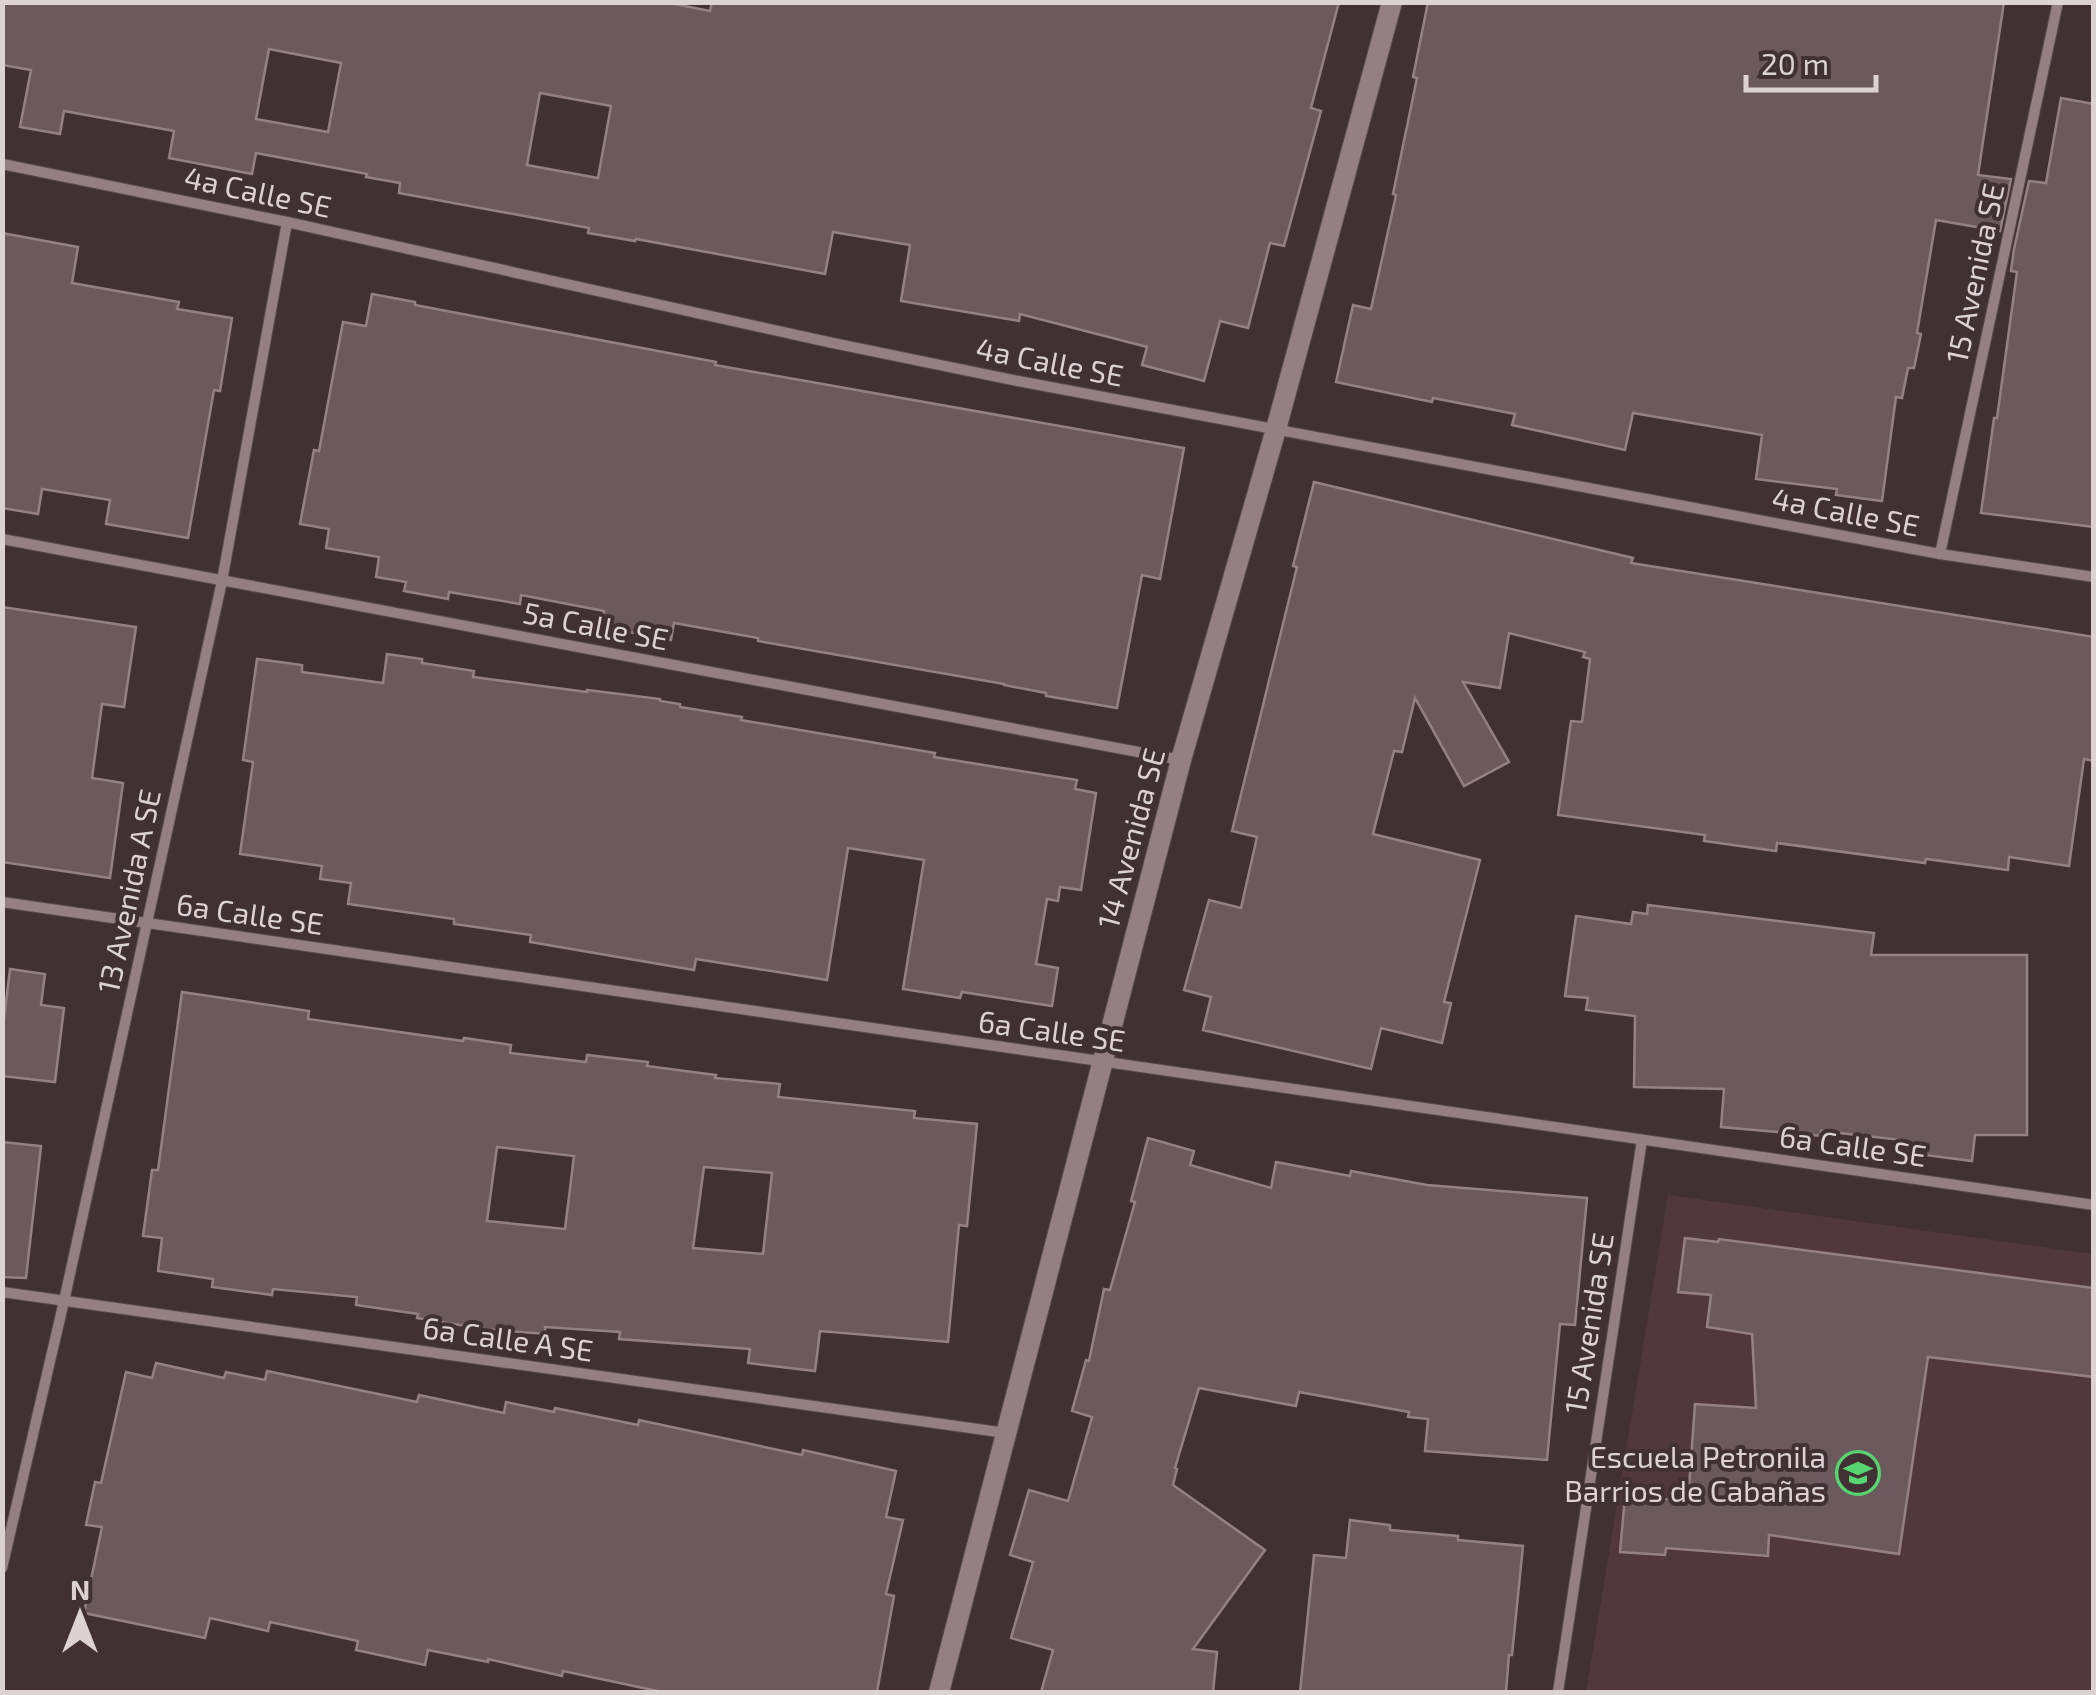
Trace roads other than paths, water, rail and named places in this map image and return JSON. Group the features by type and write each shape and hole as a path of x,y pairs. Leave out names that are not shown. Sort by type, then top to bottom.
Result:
{"street":[{"name":"14 Avenida SE","path":"940,1692 1181,760 1392,2"},
{"name":"15 Avenida SE","path":"1940,554 2058,2"},
{"name":"4a Calle SE","path":"2,164 1018,381 1940,554 2094,577"},
{"name":"13 Avenida A SE","path":"2,1568 222,581 287,222"},
{"name":"5a Calle SE","path":"2,540 1181,760"},
{"name":"6a Calle SE","path":"2,902 2094,1205"},
{"name":"15 Avenida SE","path":"1558,1692 1642,1140"},
{"name":"6a Calle A SE","path":"2,1292 1007,1433"}],"place":[{"name":"Escuela Petronila Barrios de Cabañas","path":"1858,1473"}]}
